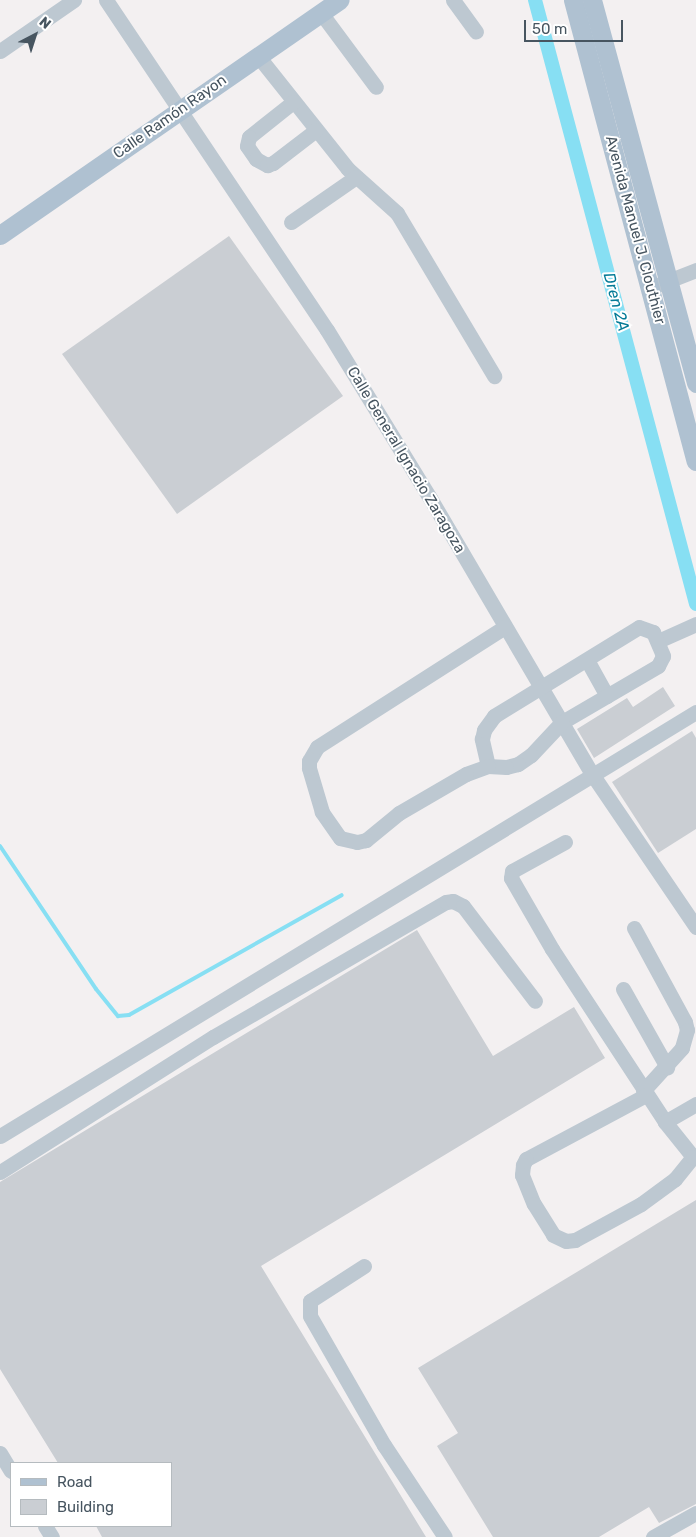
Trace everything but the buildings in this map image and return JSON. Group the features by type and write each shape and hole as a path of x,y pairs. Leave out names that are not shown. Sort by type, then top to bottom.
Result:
{"main road":[{"name":"Calle Ramón Rayon","path":"0,235 340,0"},
{"name":"Avenida Manuel J. Clouthier","path":"574,0 696,461"},
{"name":"Avenida Manuel J. Clouthier","path":"592,0 696,383"}],"street":[{"path":"0,51 74,0"},
{"name":"Calle General Ignacio Zaragoza","path":"106,0 270,242 358,379 592,774 696,927"},
{"path":"453,0 476,32"},
{"path":"321,13 376,87"},
{"path":"258,56 293,102 356,177 396,213 494,376"},
{"path":"293,102 249,137 247,146 256,159 261,164 273,163 316,130"},
{"path":"291,222 356,177"},
{"path":"650,288 696,270"},
{"path":"658,641 696,624"},
{"path":"488,766 482,740 494,716 638,627 650,630 658,641 663,656 661,664 562,722 531,756 518,764 506,767 488,766 466,774 399,814 366,840 357,842 340,838 322,812 309,768 309,761 318,747 505,627"},
{"path":"587,660 607,696"},
{"path":"0,1136 696,712"},
{"path":"564,842 512,871 511,878 552,949 644,1093 664,1122 694,1158 675,1179 641,1204 575,1240 566,1241 553,1235 534,1204 522,1175 522,1165 526,1159 644,1093 682,1048 687,1030 685,1022 634,928"},
{"path":"0,1172 213,1037 446,902 453,901 464,906 535,1001"},
{"path":"623,989 667,1067"},
{"path":"664,1122 696,1104"},
{"path":"364,1266 310,1301 310,1316 384,1445 445,1537"},
{"path":"0,1453 10,1469"},
{"path":"654,1537 696,1513"}],"waterway":[{"name":"Dren 2A","path":"535,0 696,604"},
{"path":"0,846 96,989 118,1016 129,1015 342,895"}]}
